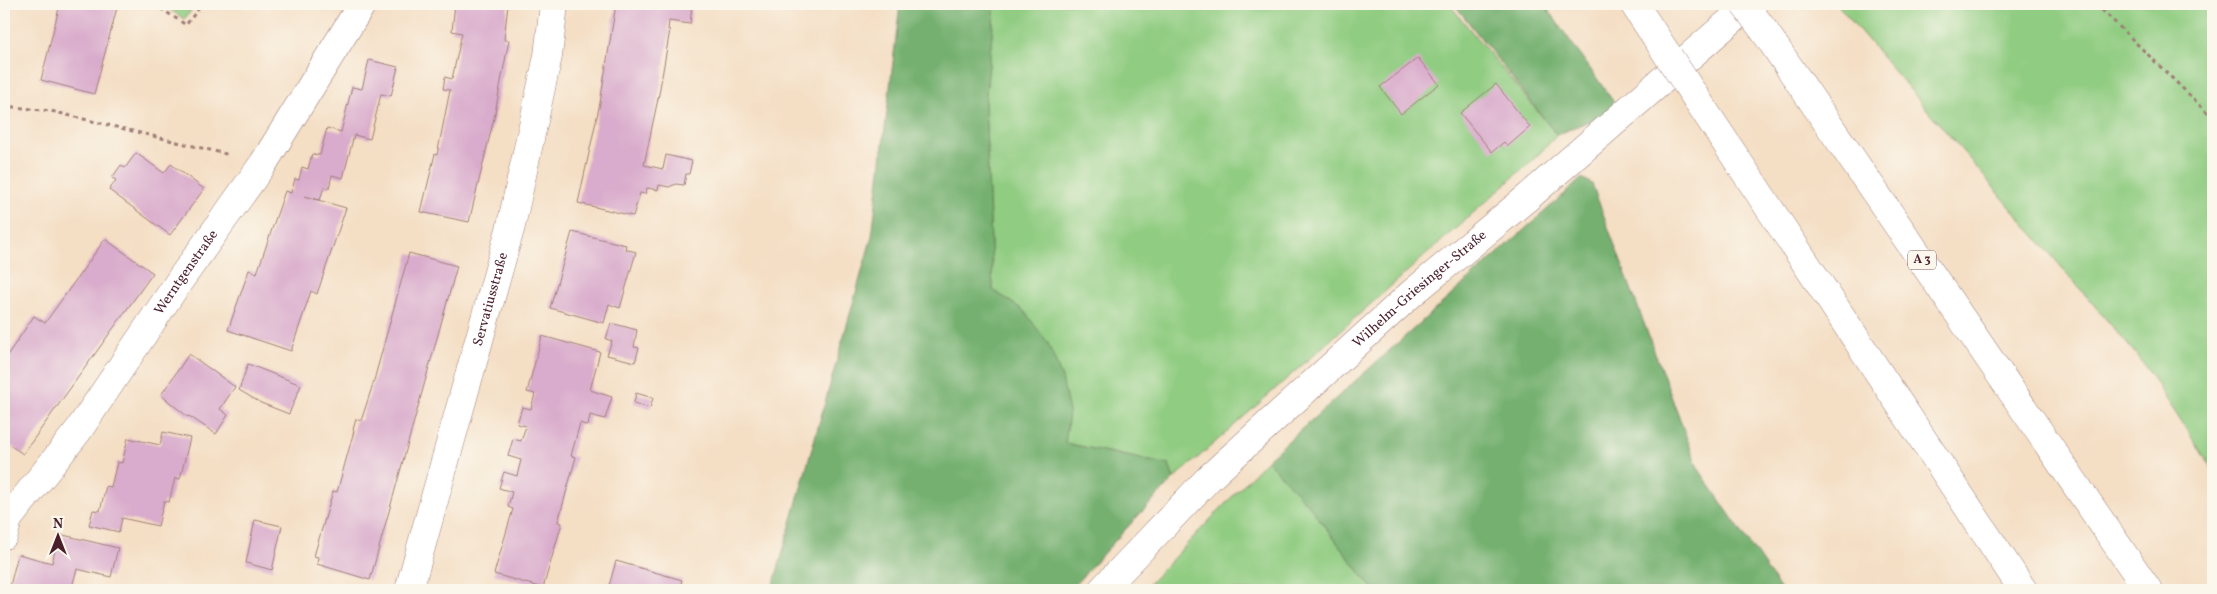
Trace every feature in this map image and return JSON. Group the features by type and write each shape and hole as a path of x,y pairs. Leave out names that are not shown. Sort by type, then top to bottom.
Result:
{"main road":[{"name":"Werntgenstraße","path":"5,524 78,431 180,280 263,164 362,4"},
{"name":"Servatiusstraße","path":"409,590 510,226 548,56 554,4"},
{"path":"1634,4 2023,590"},
{"name":"A 3","path":"1744,4 2148,590"},
{"name":"Wilhelm-Griesinger-Straße","path":"1102,590 1209,478 1411,294 1527,198 1750,4"}],"path":[{"path":"154,4 186,25 202,4"},
{"path":"2096,4 2213,118"},
{"path":"4,106 51,111 263,164"}],"green space":[{"path":"162,4 197,4 184,19"},
{"path":"900,4 995,4 985,104 993,290 1024,311 1048,343 1062,378 1069,412 1065,443 1169,465 1174,479 1070,590 772,590 872,236"},
{"path":"995,4 1449,4 1557,135 1536,157 1174,479 1169,465 1065,443 1069,412 1024,311 993,290 985,104"},
{"path":"1454,4 1544,4 1618,108 1557,135"},
{"path":"1837,4 2213,4 2213,470 2140,359"},
{"path":"1582,178 1592,184 1698,468 1781,590 1385,590 1371,587 1310,507 1267,460"},
{"path":"1267,460 1310,507 1371,587 1385,590 1143,590"}],"building":[{"path":"60,4 118,4 94,94 41,80"},
{"path":"455,4 508,4 504,40 509,40 494,118 469,222 421,212 435,154 437,155 450,90 443,89 445,77 452,79 462,33 452,31"},
{"path":"616,4 692,5 690,24 669,21 668,30 670,30 659,94 644,165 663,169 666,155 692,161 689,174 686,174 684,185 676,184 669,187 659,185 658,190 647,188 645,194 640,193 633,216 578,203 600,103"},
{"path":"1418,58 1439,84 1401,114 1380,87"},
{"path":"369,60 398,67 391,96 381,94 370,139 354,135 343,178 332,175 329,188 324,187 320,200 304,196 346,208 317,294 311,291 291,351 228,330 249,270 257,273 285,191 291,193 295,179 299,180 302,167 308,169 312,154 320,155 327,128 341,132 352,87 362,89"},
{"path":"1496,84 1530,127 1508,146 1504,142 1492,152 1460,113"},
{"path":"136,153 164,173 171,164 204,189 170,235 109,190 116,180 112,178 121,165 125,168"},
{"path":"572,232 626,245 625,249 636,252 620,308 609,304 604,323 550,308"},
{"path":"105,239 153,273 23,454 4,441 4,360 34,316 45,323"},
{"path":"409,253 457,266 370,580 317,564 318,557 314,556 333,491 337,492 356,419 361,421 373,384"},
{"path":"611,323 637,330 634,347 639,348 635,362 607,355 612,341 606,339"},
{"path":"542,336 600,352 590,390 612,397 605,419 590,415 588,426 580,423 571,456 576,457 558,522 562,523 543,588 494,574 513,509 508,507 512,492 499,488 504,472 517,476 521,460 508,456 513,439 521,441 526,426 517,424 522,407 531,409 535,394 527,392"},
{"path":"189,354 235,387 220,409 228,415 216,434 188,417 161,395"},
{"path":"248,364 301,385 289,414 261,403 239,390"},
{"path":"636,393 653,398 650,408 634,403"},
{"path":"163,432 190,438 180,479 175,478 169,502 164,501 158,526 122,518 119,532 89,525 93,510 100,511 106,486 111,487 117,462 122,463 128,438 160,445"},
{"path":"255,520 282,526 272,570 246,563"},
{"path":"59,534 118,548 111,577 77,569 71,590 9,590 18,554 52,563"},
{"path":"616,561 682,580 679,590 622,590 609,586"}]}
